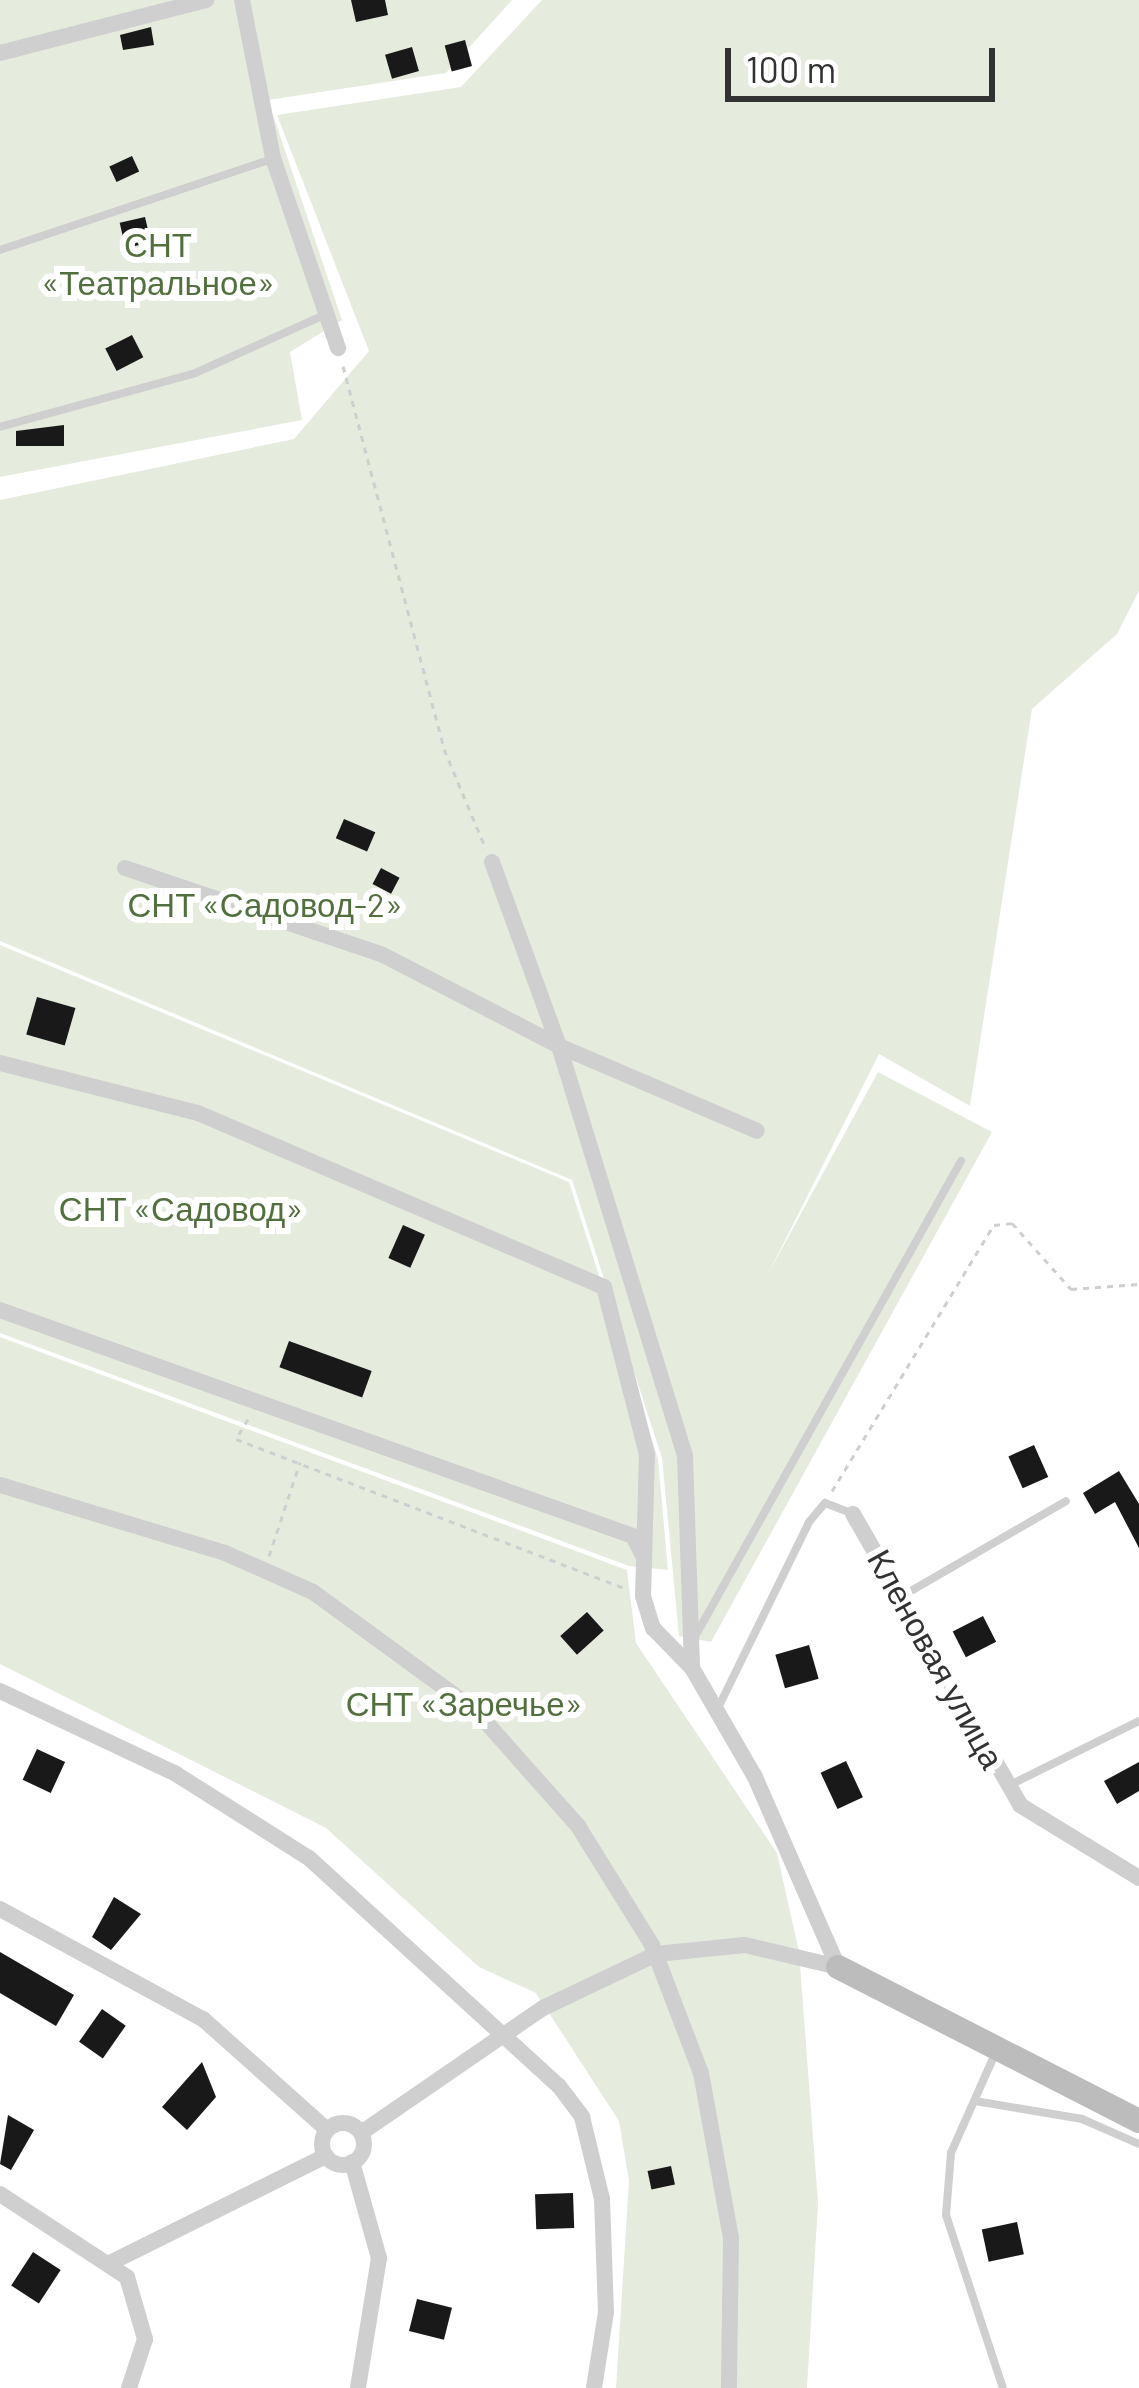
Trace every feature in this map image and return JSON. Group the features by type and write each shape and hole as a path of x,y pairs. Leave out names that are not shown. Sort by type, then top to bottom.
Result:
{"street":[{"path":"0,53 206,0"},
{"path":"242,0 272,158 338,348"},
{"path":"492,862 560,1046 686,1456 698,1633 692,1668"},
{"path":"125,868 383,956 560,1046 758,1131"},
{"path":"0,1063 198,1113 604,1287 647,1454 643,1596 653,1628 692,1668 718,1710 838,1967"},
{"path":"0,1310 632,1536 645,1561"},
{"path":"0,1485 265,1569 402,1649 476,1711 578,1826 656,1954 722,2163 730,2388"},
{"name":"Кленовая улица","path":"853,1514 1007,1787 1042,1827 1139,1878"},
{"path":"0,1691 176,1774 309,1858 583,2117 596,2161 606,2312 594,2388"},
{"path":"0,1909 203,2019 327,2130"},
{"path":"358,2388 379,2258 352,2162 361,2133 508,2042 543,2008 656,1954 745,1946 838,1967 995,2053 1139,2121"},
{"path":"327,2130 345,2123 361,2133"},
{"path":"326,2156 327,2130"},
{"path":"112,2262 326,2156 352,2162"},
{"path":"0,2194 112,2262 145,2339 129,2388"}],"lane":[{"path":"0,250 272,158"},
{"path":"0,427 193,374 314,328 326,313"},
{"path":"698,1633 961,1161"},
{"path":"902,1596 1066,1501"},
{"path":"718,1710 772,1581 825,1503 853,1514"},
{"path":"1007,1787 1139,1721"},
{"path":"995,2053 951,2153 946,2215 1004,2388"},
{"path":"975,2101 1082,2119 1139,2144"}],"path":[{"path":"338,348 443,749 492,862"},
{"path":"825,1503 994,1225 1012,1223 1072,1289 1139,1284"},
{"path":"260,1401 236,1438 643,1596"},
{"path":"265,1569 300,1461"}],"green space":[{"name":"СНТ «Театральное»","path":"0,0 512,0 446,73 268,100 342,320 290,352 302,420 0,477"},
{"name":"СНТ «Садовод-2»","path":"542,0 1139,0 1139,591 1117,634 1032,709 970,1106 879,1054 767,1276 878,1072 992,1132 711,1642 679,1636 662,1458 572,1180 0,941 0,500 294,439 369,351 277,115 461,87"},
{"name":"СНТ «Садовод»","path":"0,945 569,1182 658,1459 668,1570 629,1566 0,1333"},
{"name":"СНТ «Заречье»","path":"0,1337 627,1570 636,1643 777,1853 799,1952 818,2203 807,2388 616,2388 629,2181 619,2121 536,1993 479,1967 326,1828 0,1664"}],"building":[{"path":"351,0 385,0 388,15 356,22"},
{"path":"151,27 154,45 123,50 120,35"},
{"path":"465,40 472,66 452,72 445,45"},
{"path":"412,47 419,71 392,79 385,55"},
{"path":"132,156 139,171 117,182 109,167"},
{"path":"145,217 151,242 126,248 120,223"},
{"path":"132,335 143,357 117,371 105,349"},
{"path":"64,425 64,446 16,446 16,431"},
{"path":"344,819 375,832 367,852 336,838"},
{"path":"381,868 400,878 391,894 373,884"},
{"path":"37,997 75,1008 65,1046 26,1034"},
{"path":"403,1225 425,1235 410,1268 388,1258"},
{"path":"289,1341 372,1371 362,1397 279,1367"},
{"path":"1034,1445 1048,1477 1023,1488 1008,1456"},
{"path":"1119,1471 1139,1504 1139,1548 1115,1502 1095,1514 1083,1493"},
{"path":"587,1612 604,1631 577,1655 560,1636"},
{"path":"983,1616 996,1642 966,1657 953,1631"},
{"path":"809,1645 819,1679 785,1688 775,1655"},
{"path":"37,1749 65,1762 51,1793 23,1780"},
{"path":"846,1761 863,1797 838,1809 821,1773"},
{"path":"1139,1762 1139,1791 1117,1804 1104,1781"},
{"path":"114,1897 141,1914 111,1950 92,1937"},
{"path":"0,1952 74,1995 56,2026 0,1993"},
{"path":"102,2009 126,2026 103,2058 79,2042"},
{"path":"202,2062 216,2097 187,2130 162,2107"},
{"path":"8,2115 34,2130 11,2170 0,2164"},
{"path":"671,2166 675,2185 651,2190 648,2171"},
{"path":"573,2193 574,2228 536,2229 535,2194"},
{"path":"1017,2222 1024,2254 989,2262 982,2229"},
{"path":"33,2252 61,2270 39,2304 11,2286"},
{"path":"417,2299 452,2308 444,2340 409,2331"}]}
